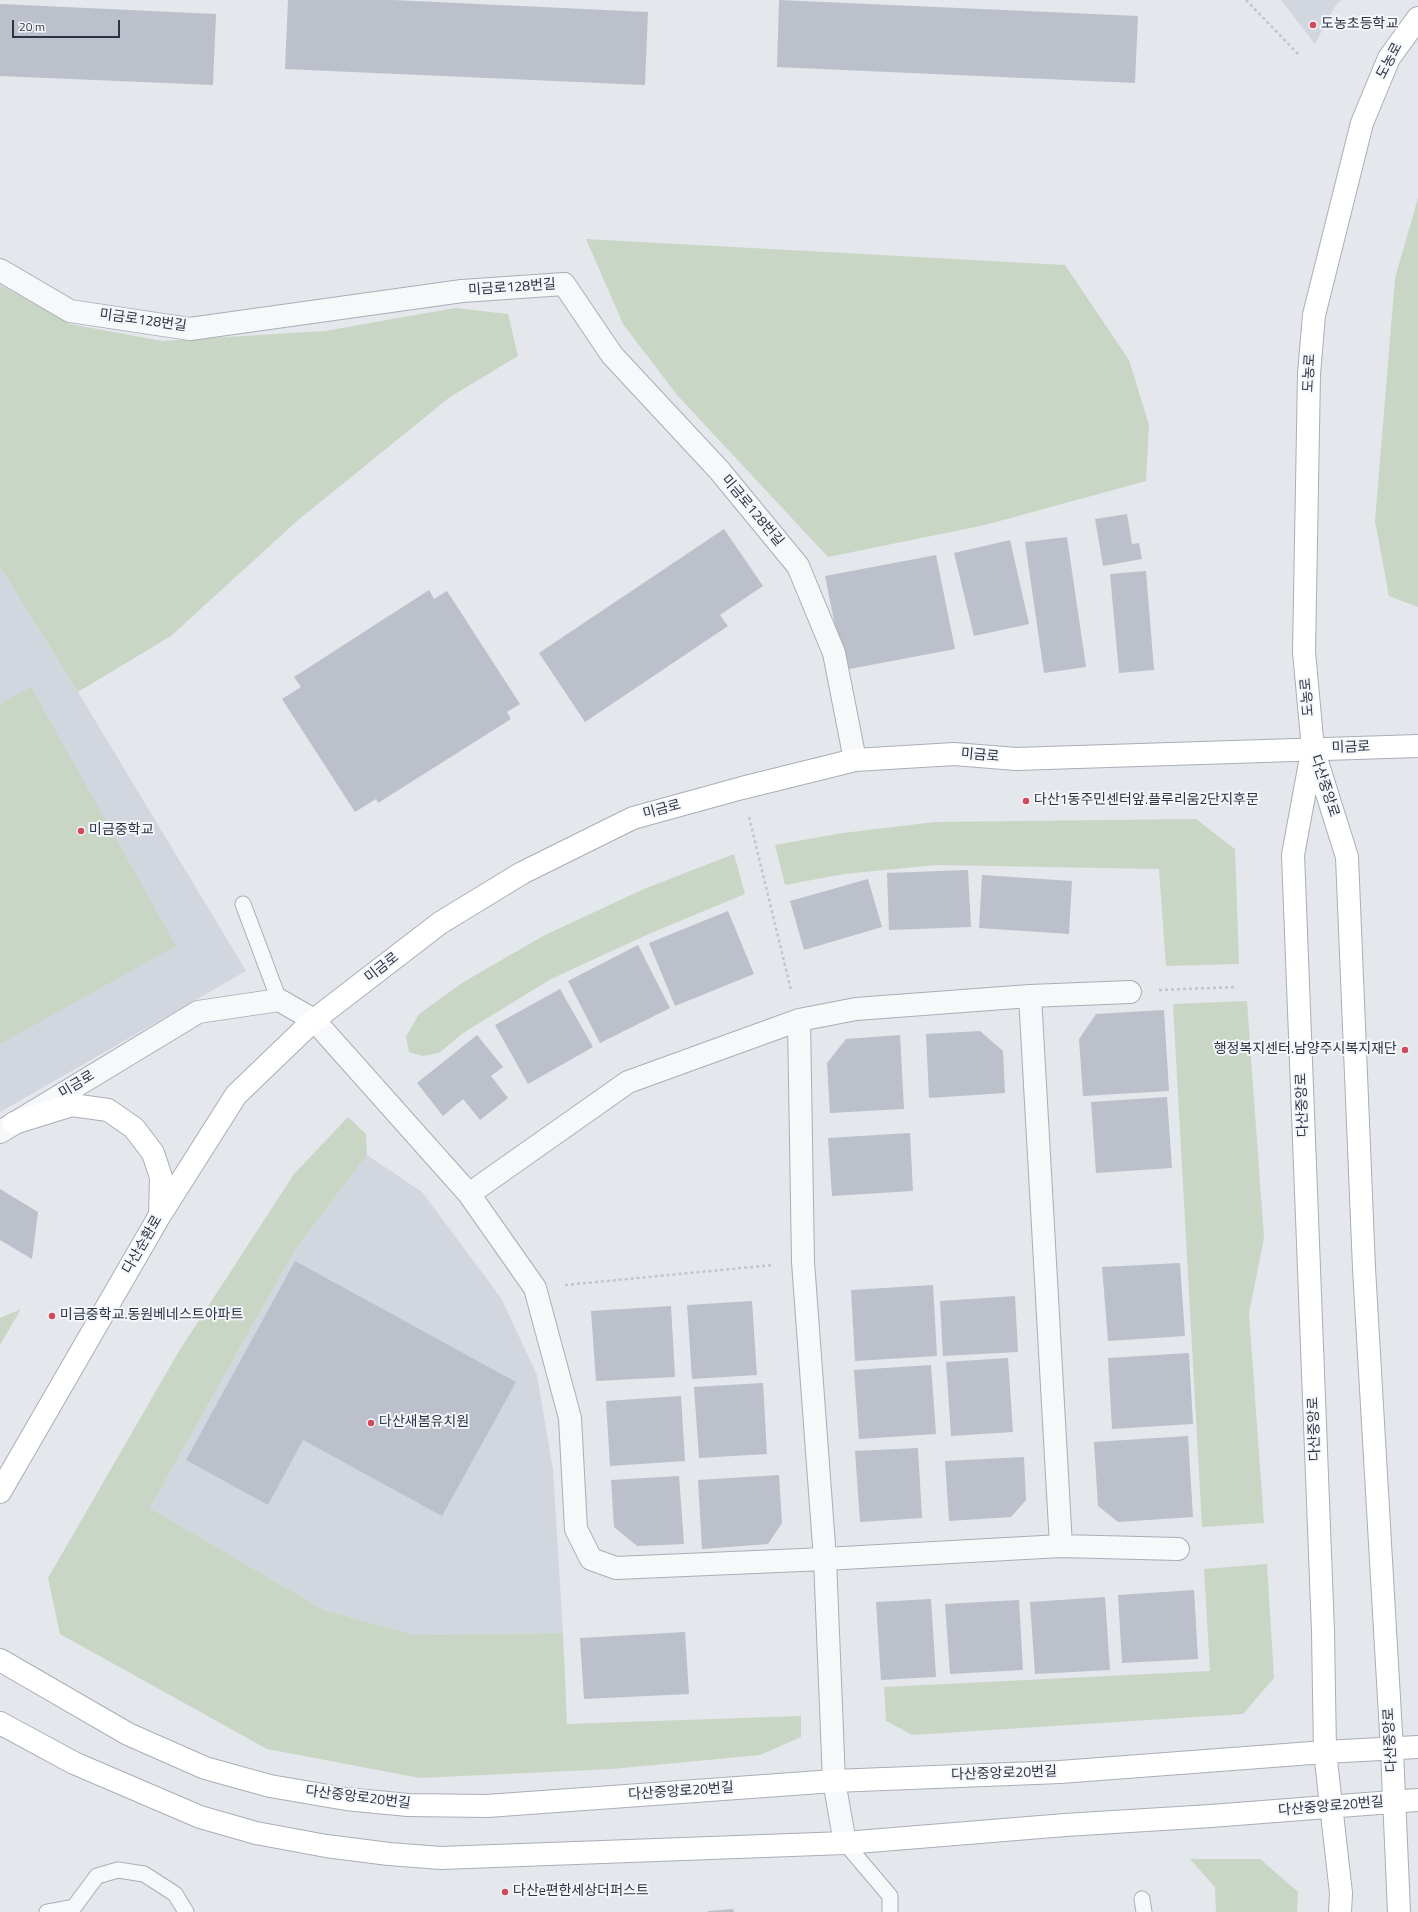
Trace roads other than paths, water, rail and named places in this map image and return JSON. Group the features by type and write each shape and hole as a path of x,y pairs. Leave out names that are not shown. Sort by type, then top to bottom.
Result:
{"street":[{"name":"도농로","path":"1313,749 1304,652 1309,374 1314,315 1362,123 1389,58 1418,18"},
{"name":"미금로128번길","path":"0,270 70,310 190,329 462,292 564,284 612,355 719,470 798,566 834,653 855,760"},
{"name":"미금로","path":"314,1020 440,923 522,873 633,818 742,788 855,760 954,754 1023,759 1418,746"},
{"name":"다산중앙로","path":"1313,749 1347,857 1364,1268 1392,1750 1393,1801 1399,1912"},
{"name":"다산중앙로","path":"1313,749 1293,855 1323,1631 1325,1752 1341,1893 1340,1912"},
{"path":"469,1194 628,1082 799,1020 856,1009 1030,996 1130,992"},
{"path":"1030,996 1061,1546"},
{"name":"미금로","path":"7,1128 198,1012 279,1000"},
{"path":"279,1000 314,1020 469,1194 535,1288 570,1418 576,1529 591,1559 616,1568 825,1559 1061,1546 1178,1549"},
{"name":"다산순환로","path":"0,1492 160,1215 236,1095 314,1020"},
{"path":"799,1020 803,1262 825,1559 834,1781 845,1842"},
{"path":"7,1128 72,1105 108,1110 134,1128 152,1153 162,1177 160,1215"},
{"name":"다산중앙로20번길","path":"0,1660 128,1734 205,1768 270,1786 346,1799 408,1805 487,1806 834,1781 1060,1772 1325,1752 1392,1750 1418,1747"},
{"name":"다산중앙로20번길","path":"0,1723 74,1763 200,1817 256,1833 326,1846 390,1854 440,1858 845,1842 1065,1825 1331,1808 1393,1801 1418,1800"}],"lane":[{"path":"243,904 279,1000"},
{"path":"845,1842 890,1896 890,1912"},
{"path":"47,1912 74,1907 97,1876 118,1870 144,1874 175,1894 186,1912"}],"place":[{"name":"도농초등학교","path":"1313,25"},
{"name":"다산1동주민센터앞.플루리움2단지후문","path":"1026,801"},
{"name":"미금중학교","path":"81,831"},
{"name":"행정복지센터.남양주시복지재단","path":"1405,1050"},
{"name":"미금중학교.동원베네스트아파트","path":"52,1316"},
{"name":"다산새봄유치원","path":"371,1423"},
{"name":"다산e편한세상더퍼스트","path":"505,1892"}]}
